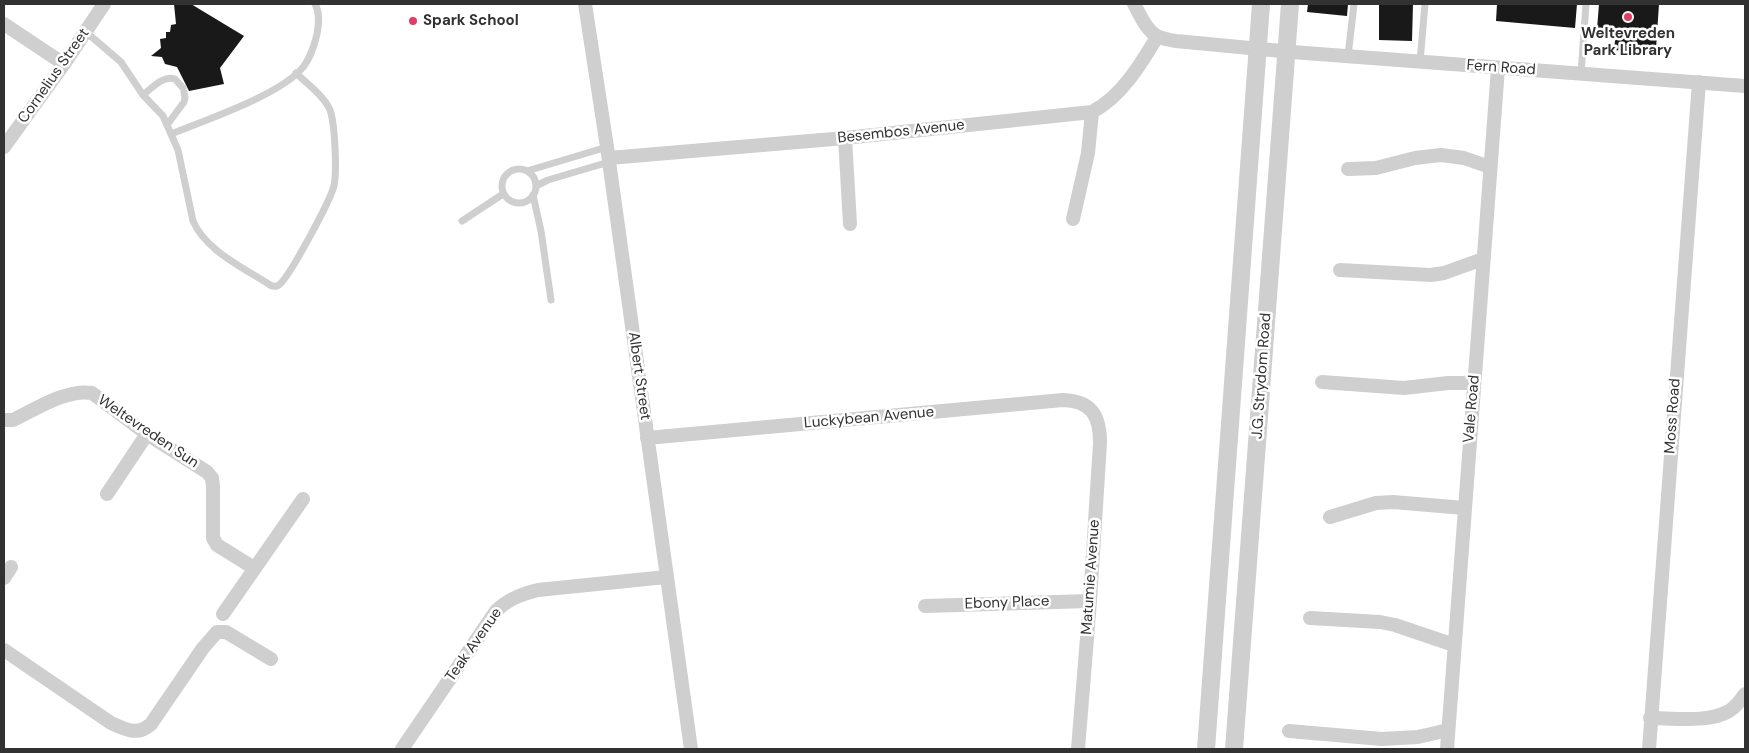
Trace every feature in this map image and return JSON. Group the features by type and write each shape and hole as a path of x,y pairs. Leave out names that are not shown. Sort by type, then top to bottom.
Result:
{"street":[{"name":"Cornelius Street","path":"4,147 64,64 104,4"},
{"name":"Albert Street","path":"586,4 691,749"},
{"path":"1134,4 1143,21 1158,37"},
{"name":"J.G. Strydom Road","path":"1206,749 1256,48 1261,4"},
{"name":"J.G. Strydom Road","path":"1234,749 1290,4"},
{"path":"4,24 64,64"},
{"name":"Besembos Avenue","path":"608,156 845,138 1092,112 1112,98 1140,66 1158,37"},
{"name":"Fern Road","path":"1158,37 1183,42 1287,52 1745,86"},
{"name":"Vale Road","path":"1446,749 1498,68"},
{"name":"Moss Road","path":"1648,749 1699,82"},
{"path":"1073,219 1088,153 1092,112"},
{"path":"845,138 850,224"},
{"path":"1348,169 1376,168 1415,158 1441,156 1464,158 1490,167"},
{"path":"1340,270 1431,275 1444,273 1484,260"},
{"path":"1322,382 1404,388 1448,383 1474,383"},
{"name":"Weltevreden Sun","path":"4,420 13,420 68,394 84,392 92,394 147,434 207,472 212,478 213,486 213,538 217,544 254,568"},
{"name":"Luckybean Avenue","path":"647,438 1063,400 1082,403 1089,408"},
{"name":"Matumie Avenue","path":"1078,749 1090,601 1100,433 1097,417 1089,408"},
{"path":"107,494 147,434"},
{"path":"223,614 303,499"},
{"path":"1330,517 1376,503 1393,502 1464,508"},
{"name":"Teak Avenue","path":"402,749 496,611 503,604 519,595 538,590 666,577"},
{"name":"Ebony Place","path":"925,606 1090,601"},
{"path":"1310,618 1380,622 1395,625 1454,645"},
{"path":"4,650 105,719 124,730 138,731 147,728 151,724 203,648 217,632 226,632 271,659"},
{"path":"1650,718 1712,718 1728,712 1740,702 1745,694"},
{"path":"1289,731 1382,739 1418,737 1448,730"}],"lane":[{"path":"171,134 264,95 290,79 304,65 316,39 319,22 314,4"},
{"path":"1348,56 1354,4"},
{"path":"1420,62 1425,4"},
{"path":"1582,74 1586,4"},
{"path":"86,32 121,62 143,95 163,116 178,150 193,221 198,231 212,247 270,285 277,286 284,280 292,267 326,206 334,185 335,176 331,112 326,102 296,73"},
{"path":"143,95 167,78 175,79 183,90 185,98 167,125"},
{"path":"527,171 534,177 536,186 533,195 527,201 518,203 509,200 503,194 502,185 504,177 510,171 518,169 527,171 608,156"},
{"path":"536,186 608,156"},
{"path":"462,221 503,194"},
{"path":"533,195 541,231 551,300"}],"building":[{"path":"174,4 191,4 244,36 220,68 224,84 189,91 177,67 165,64 162,57 151,56 161,48 160,39 166,38 166,32 170,32 171,25 176,24"},
{"path":"1308,4 1348,4 1347,16 1307,12"},
{"path":"1379,4 1413,4 1412,41 1379,40"},
{"path":"1497,4 1577,4 1575,28 1496,21"},
{"name":"Weltevreden Park Library","path":"1599,4 1659,4 1656,49 1640,48 1640,52 1614,50 1616,31 1597,29"}],"place":[{"name":"Weltevreden Park Library","path":"1628,17"},
{"name":"Spark School","path":"413,21"}]}
